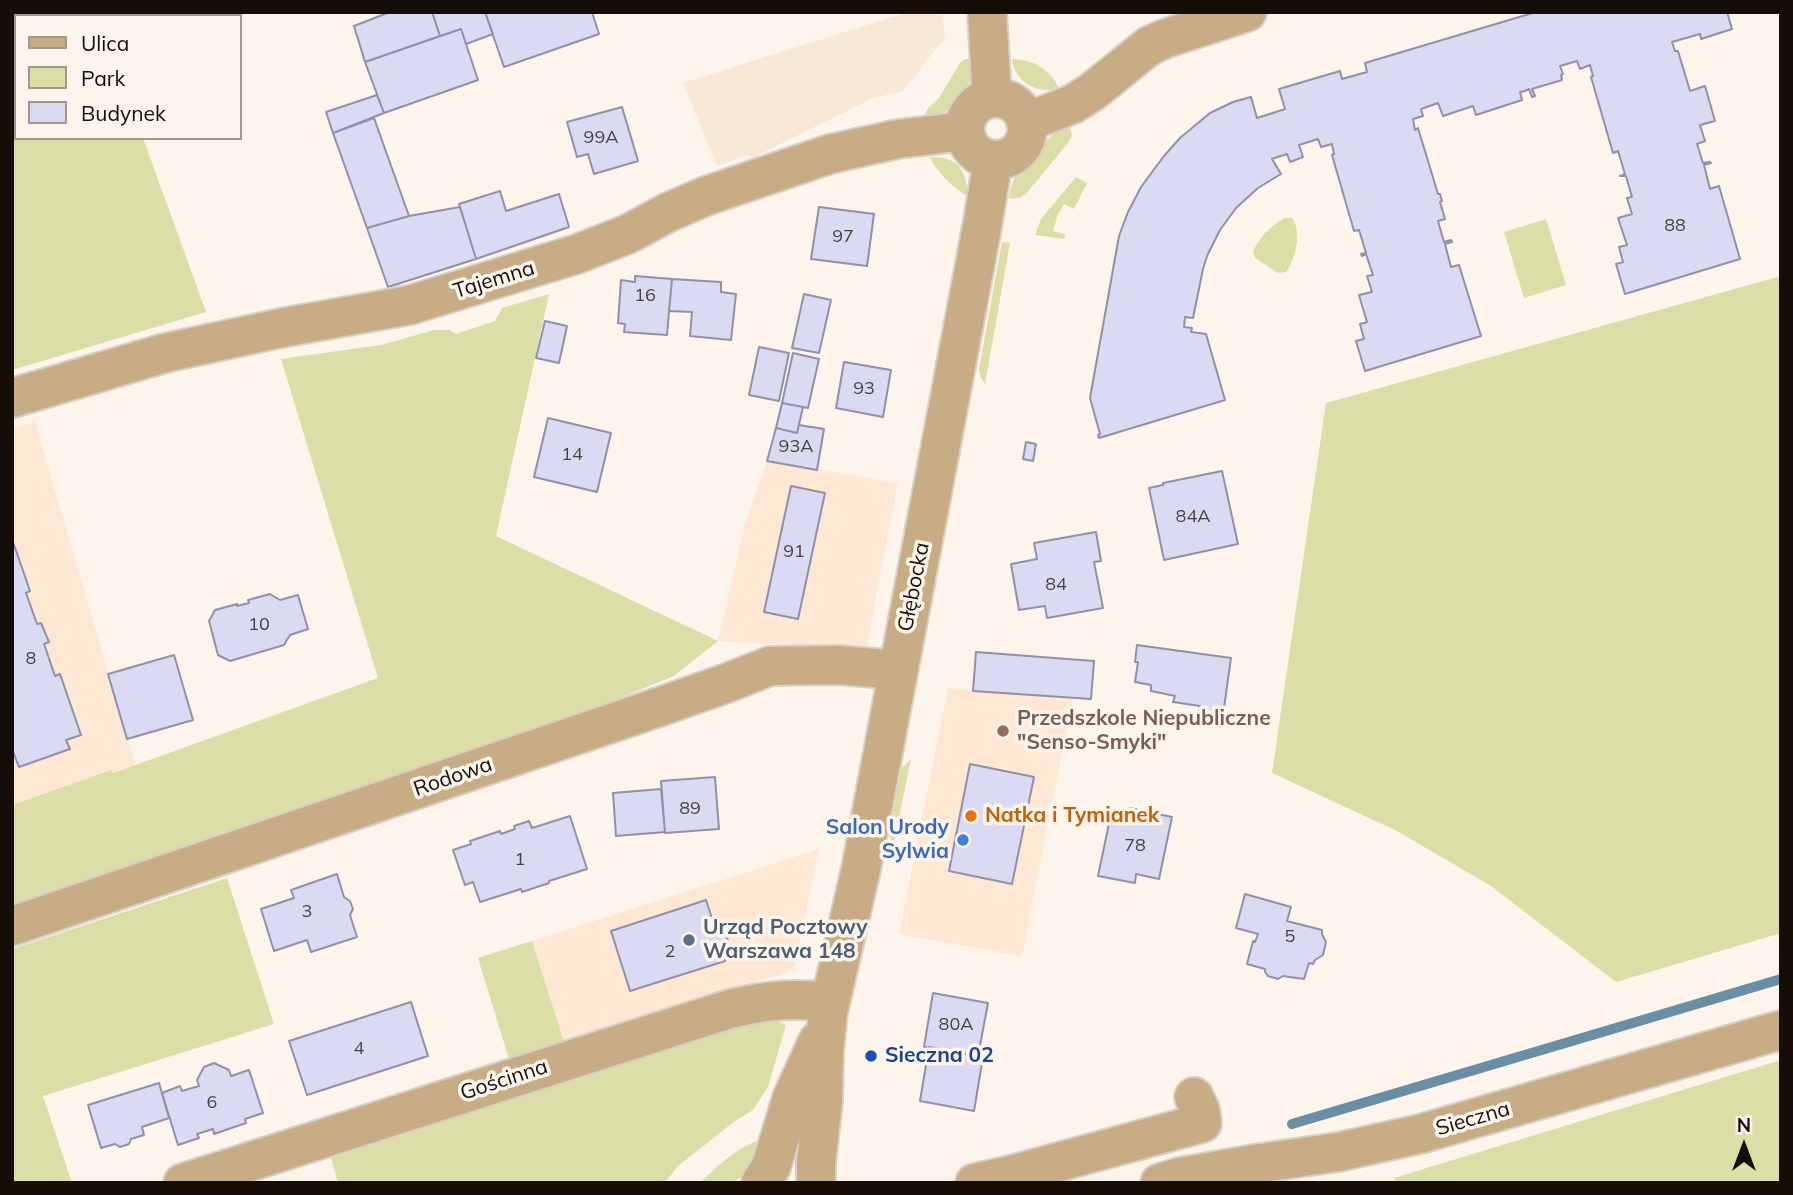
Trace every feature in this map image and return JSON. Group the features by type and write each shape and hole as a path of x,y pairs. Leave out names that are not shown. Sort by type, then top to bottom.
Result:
{"street":[{"path":"987,12 992,98"},
{"path":"1027,122 1073,104 1149,46 1247,12"},
{"path":"992,98 1015,103 1027,122 1027,138 1020,150 1007,158 993,160 982,157 967,141 965,122 975,106 983,100 992,98"},
{"name":"Tajemna","path":"12,398 178,350 410,305 577,254 628,234 706,196 830,154 898,139 965,131"},
{"name":"Głębocka","path":"761,1183 771,1167 792,1098 822,1032 862,865 993,160"},
{"name":"Rodowa","path":"12,926 727,684 770,666 838,665 898,670"},
{"name":"Gościnna","path":"183,1183 730,1009 774,1000 802,999 829,1007"},
{"name":"Głębocka","path":"816,1183 829,1007"},
{"name":"Sieczna","path":"1160,1183 1180,1177 1338,1152 1420,1134 1781,1031"},
{"path":"1000,1180 1202,1123 1194,1097"},
{"name":"Głębocka","path":"761,1183 791,1183"}],"shaded area":[{"path":"908,12 943,12 945,41 903,91 873,98 754,157 746,155 717,166 683,83"},
{"path":"35,422 135,764 112,773 110,770 12,805 12,429"},
{"path":"767,461 898,483 867,651 718,641 744,528"},
{"path":"948,688 1073,698 1022,956 899,934","holes":["970,764 1033,777 960,818"]},
{"path":"819,849 794,970 564,1042 532,941"}],"green space":[{"path":"12,12 97,12 98,14 14,14 14,140 144,140 206,312 12,370"},
{"path":"965,59 971,59 971,73 963,100 949,110 925,119 929,107 939,98"},
{"path":"1012,59 1027,61 1040,67 1052,76 1059,89 1042,90 1028,84 1017,74"},
{"path":"1070,126 1072,136 1068,143 1026,194 1008,199 1013,181 1026,161 1053,134"},
{"path":"930,157 948,159 959,167 963,172 968,196 946,179"},
{"path":"1076,177 1087,183 1074,209 1064,204 1053,231 1065,234 1064,239 1035,235 1041,219"},
{"path":"1285,218 1292,218 1295,224 1296,245 1293,260 1286,272 1278,273 1255,258 1253,251 1266,232"},
{"path":"1546,219 1566,285 1524,298 1504,232"},
{"path":"1002,242 1010,243 985,384 979,369"},
{"path":"1781,276 1781,933 1616,982 1491,886 1397,831 1272,773 1326,403"},
{"path":"549,294 496,536 718,641 674,676 559,723 12,905 12,805 111,770 113,773 378,678 281,359 381,345 434,330 450,330 456,334 495,321 502,308"},
{"path":"911,759 893,848 889,834 901,769"},
{"path":"227,878 274,1024 43,1096 72,1183 12,1183 12,949"},
{"path":"532,941 564,1042 509,1059 478,958"},
{"path":"762,1019 786,1025 768,1087 753,1110 678,1166 664,1183 338,1183 331,1158"},
{"path":"1781,1060 1781,1183 1396,1183 1394,1178"},
{"path":"766,1139 752,1165 736,1180 722,1184 700,1183 749,1144"}],"building":[{"path":"390,12 432,12 440,36 365,62 354,26"},
{"path":"432,12 485,12 493,34 466,44 461,29 440,36"},
{"path":"485,12 592,12 599,34 504,67"},
{"path":"1536,12 1727,12 1732,29 1701,39 1700,34 1672,42 1675,51 1678,51 1690,91 1705,86 1715,121 1700,125 1705,141 1697,144 1703,163 1711,163 1704,165 1710,189 1719,186 1740,259 1625,294 1616,264 1623,262 1619,247 1627,245 1618,218 1632,214 1627,198 1632,197 1626,176 1620,176 1625,174 1618,151 1613,153 1590,65 1580,69 1577,61 1560,66 1562,80 1532,89 1535,96 1532,97 1529,89 1520,92 1522,100 1476,115 1473,106 1443,116 1438,103 1421,109 1423,116 1413,119 1442,201 1440,202 1445,219 1438,221 1444,242 1452,242 1445,244 1451,267 1459,265 1481,336 1365,371 1356,341 1364,339 1360,324 1367,322 1359,295 1372,292 1367,276 1373,275 1366,254 1361,254 1366,253 1359,230 1354,231 1332,155 1332,144 1321,147 1318,139 1299,145 1303,157 1290,162 1287,154 1272,159 1281,174 1258,188 1236,208 1220,230 1203,269 1193,318 1185,317 1184,327 1192,328 1191,332 1206,334 1225,400 1099,438 1090,398 1119,236 1141,187 1180,138 1210,113 1233,102 1251,97 1257,118 1285,109 1279,89 1340,71 1342,79 1367,72 1365,63"},
{"path":"461,29 478,80 384,113 365,62"},
{"path":"377,95 384,113 333,133 326,112"},
{"path":"622,107 638,161 594,174 588,154 577,157 567,122"},
{"path":"374,118 409,216 367,228 333,133"},
{"path":"500,191 506,211 559,194 569,227 476,259 459,204"},
{"path":"460,207 476,259 388,287 367,228 409,216"},
{"path":"819,207 874,214 867,266 811,259"},
{"path":"635,276 672,279 667,335 624,332 625,324 618,323 621,280 635,282"},
{"path":"672,279 721,282 721,292 736,294 731,340 690,336 692,312 669,311"},
{"path":"804,294 831,300 819,353 792,348"},
{"path":"545,321 567,326 559,363 536,358"},
{"path":"759,347 789,353 779,401 749,395"},
{"path":"793,353 819,359 808,408 782,403"},
{"path":"844,362 891,370 883,417 836,408"},
{"path":"782,403 803,407 797,433 776,428"},
{"path":"548,418 611,433 597,492 534,477"},
{"path":"799,425 824,429 817,470 767,461 776,428 797,433"},
{"path":"1026,442 1036,444 1033,461 1023,459"},
{"path":"1222,471 1238,544 1164,560 1149,488"},
{"path":"791,486 825,493 798,619 764,612"},
{"path":"1096,532 1101,561 1094,562 1103,608 1047,618 1045,606 1019,610 1011,564 1037,559 1034,543"},
{"path":"13,542 30,591 26,593 37,624 41,623 49,642 44,644 55,676 60,674 81,735 66,740 70,749 19,767 12,749"},
{"path":"270,594 280,600 298,595 308,629 290,635 284,645 230,661 218,655 209,621 215,610 249,603 248,600"},
{"path":"1137,645 1231,658 1223,715 1199,712 1200,706 1173,702 1175,696 1151,691 1151,685 1135,682"},
{"path":"976,652 1094,661 1091,699 973,691"},
{"path":"174,655 193,720 127,739 108,674"},
{"path":"970,764 1034,777 1012,884 949,871"},
{"path":"715,777 719,829 665,833 661,781"},
{"path":"661,789 665,832 616,836 613,793"},
{"path":"1130,808 1172,817 1159,879 1136,874 1135,883 1098,876 1111,814 1128,817"},
{"path":"570,816 587,869 522,892 521,889 480,902 473,882 465,885 453,850 471,844 470,841 515,829 514,826 529,821 532,828"},
{"path":"337,874 344,897 350,901 353,909 350,915 357,937 311,952 307,940 274,951 261,909 294,898 291,890"},
{"path":"1245,894 1291,907 1287,921 1322,930 1326,942 1323,955 1313,964 1309,963 1304,979 1283,976 1278,979 1268,976 1265,969 1247,964 1253,941 1255,942 1258,934 1236,928"},
{"path":"706,900 716,931 724,928 728,941 720,944 725,961 630,991 611,931"},
{"path":"933,993 988,1003 978,1056 924,1047"},
{"path":"411,1002 428,1056 307,1095 289,1041"},
{"path":"929,1047 983,1057 974,1111 920,1101"},
{"path":"214,1063 229,1070 231,1076 249,1070 263,1113 245,1119 246,1123 214,1134 213,1129 197,1134 199,1138 178,1145 162,1093 180,1086 182,1091 199,1086 197,1080 204,1067"},
{"path":"159,1083 169,1118 142,1127 144,1135 131,1139 129,1144 101,1148 88,1105"}],"waterway":[{"path":"1292,1124 1781,979"}],"place":[{"name":"Przedszkole Niepubliczne \"Senso-Smyki\"","path":"1003,731"},
{"name":"Natka i Tymianek","path":"971,816"},
{"name":"Salon Urody Sylwia","path":"963,840"},
{"name":"Urząd Pocztowy Warszawa 148","path":"689,940"},
{"name":"Sieczna 02","path":"871,1056"}]}
